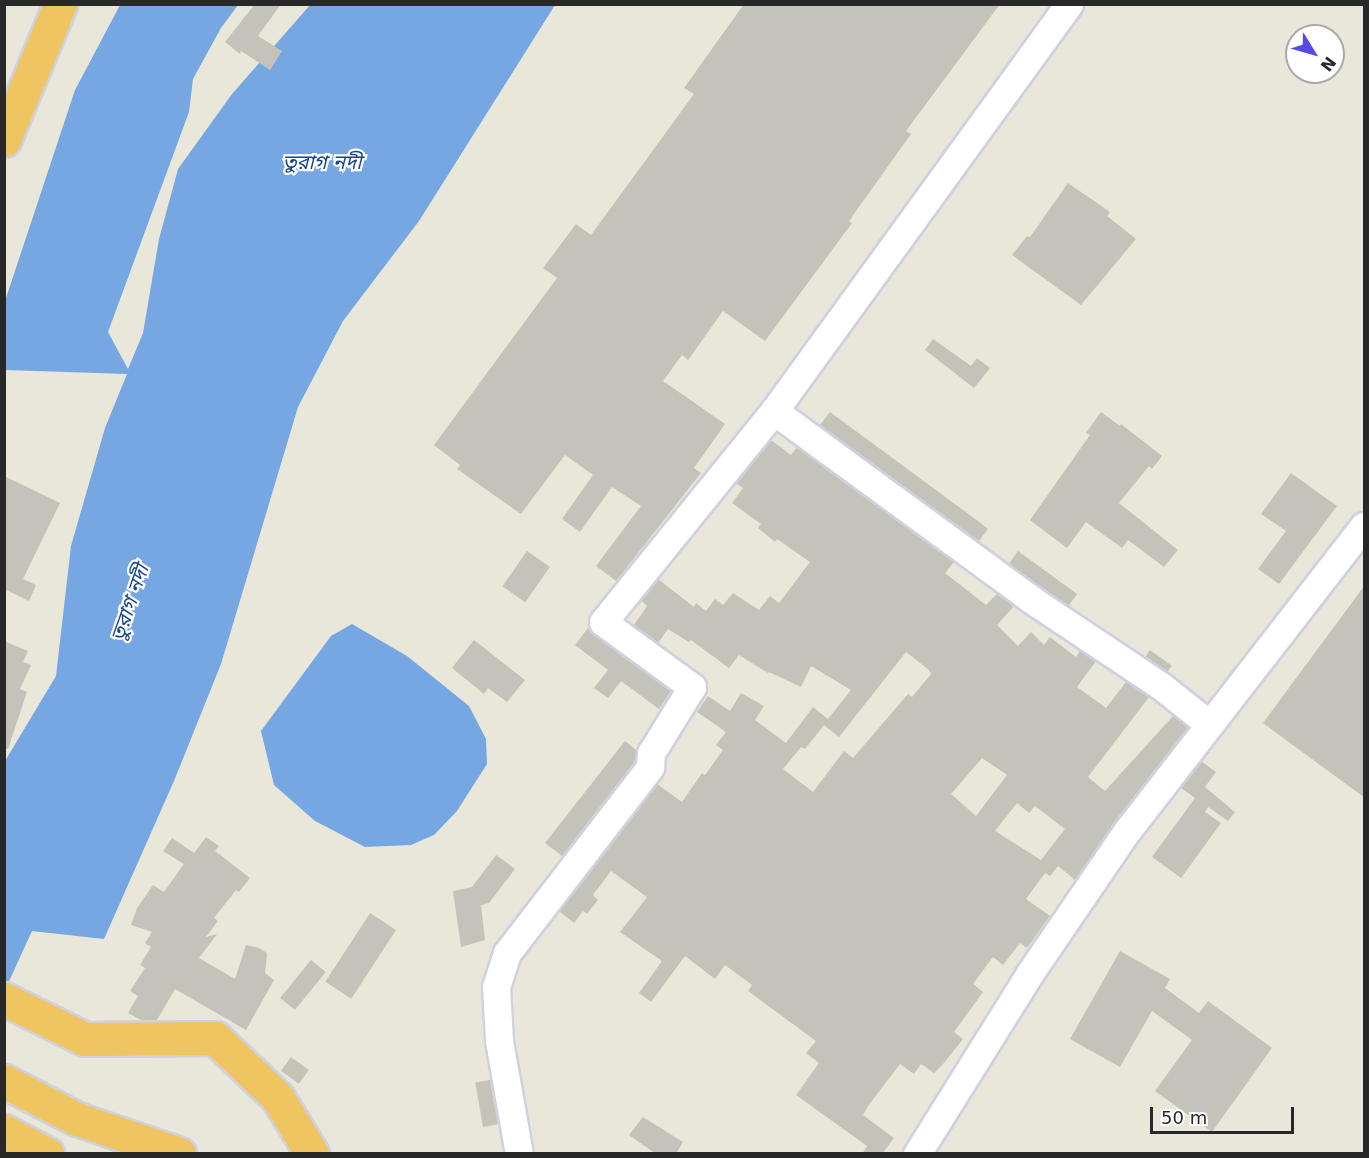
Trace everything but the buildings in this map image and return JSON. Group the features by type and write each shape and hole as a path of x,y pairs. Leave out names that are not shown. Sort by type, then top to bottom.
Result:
{"highway":[{"path":"4,140 60,4"},
{"path":"4,999 85,1039 214,1038 278,1098 312,1154"},
{"path":"4,1081 77,1119 179,1154"},
{"path":"4,1100 114,1154"},
{"path":"4,1131 47,1154"}],"street":[{"path":"519,1154 499,1040 496,997 496,987 507,953 650,767 651,753 692,687 603,622 774,411 1069,4"},
{"path":"774,411 1032,600 1161,686 1209,724"},
{"path":"917,1154 1030,973 1127,831 1365,526"}],"water":[{"name":"তুরাগ নদী","path":"120,5 238,5 221,28 193,79 189,112 108,332 128,369 143,333 159,239 178,169 232,94 310,5 555,5 419,221 343,321 298,407 221,664 174,781 104,939 32,931 5,990 5,761 56,676 71,546 105,428 127,374 5,370 5,301 75,90"},
{"path":"352,624 407,656 469,706 486,739 487,764 457,811 434,835 411,845 365,847 315,821 274,785 261,731 331,636"}]}
